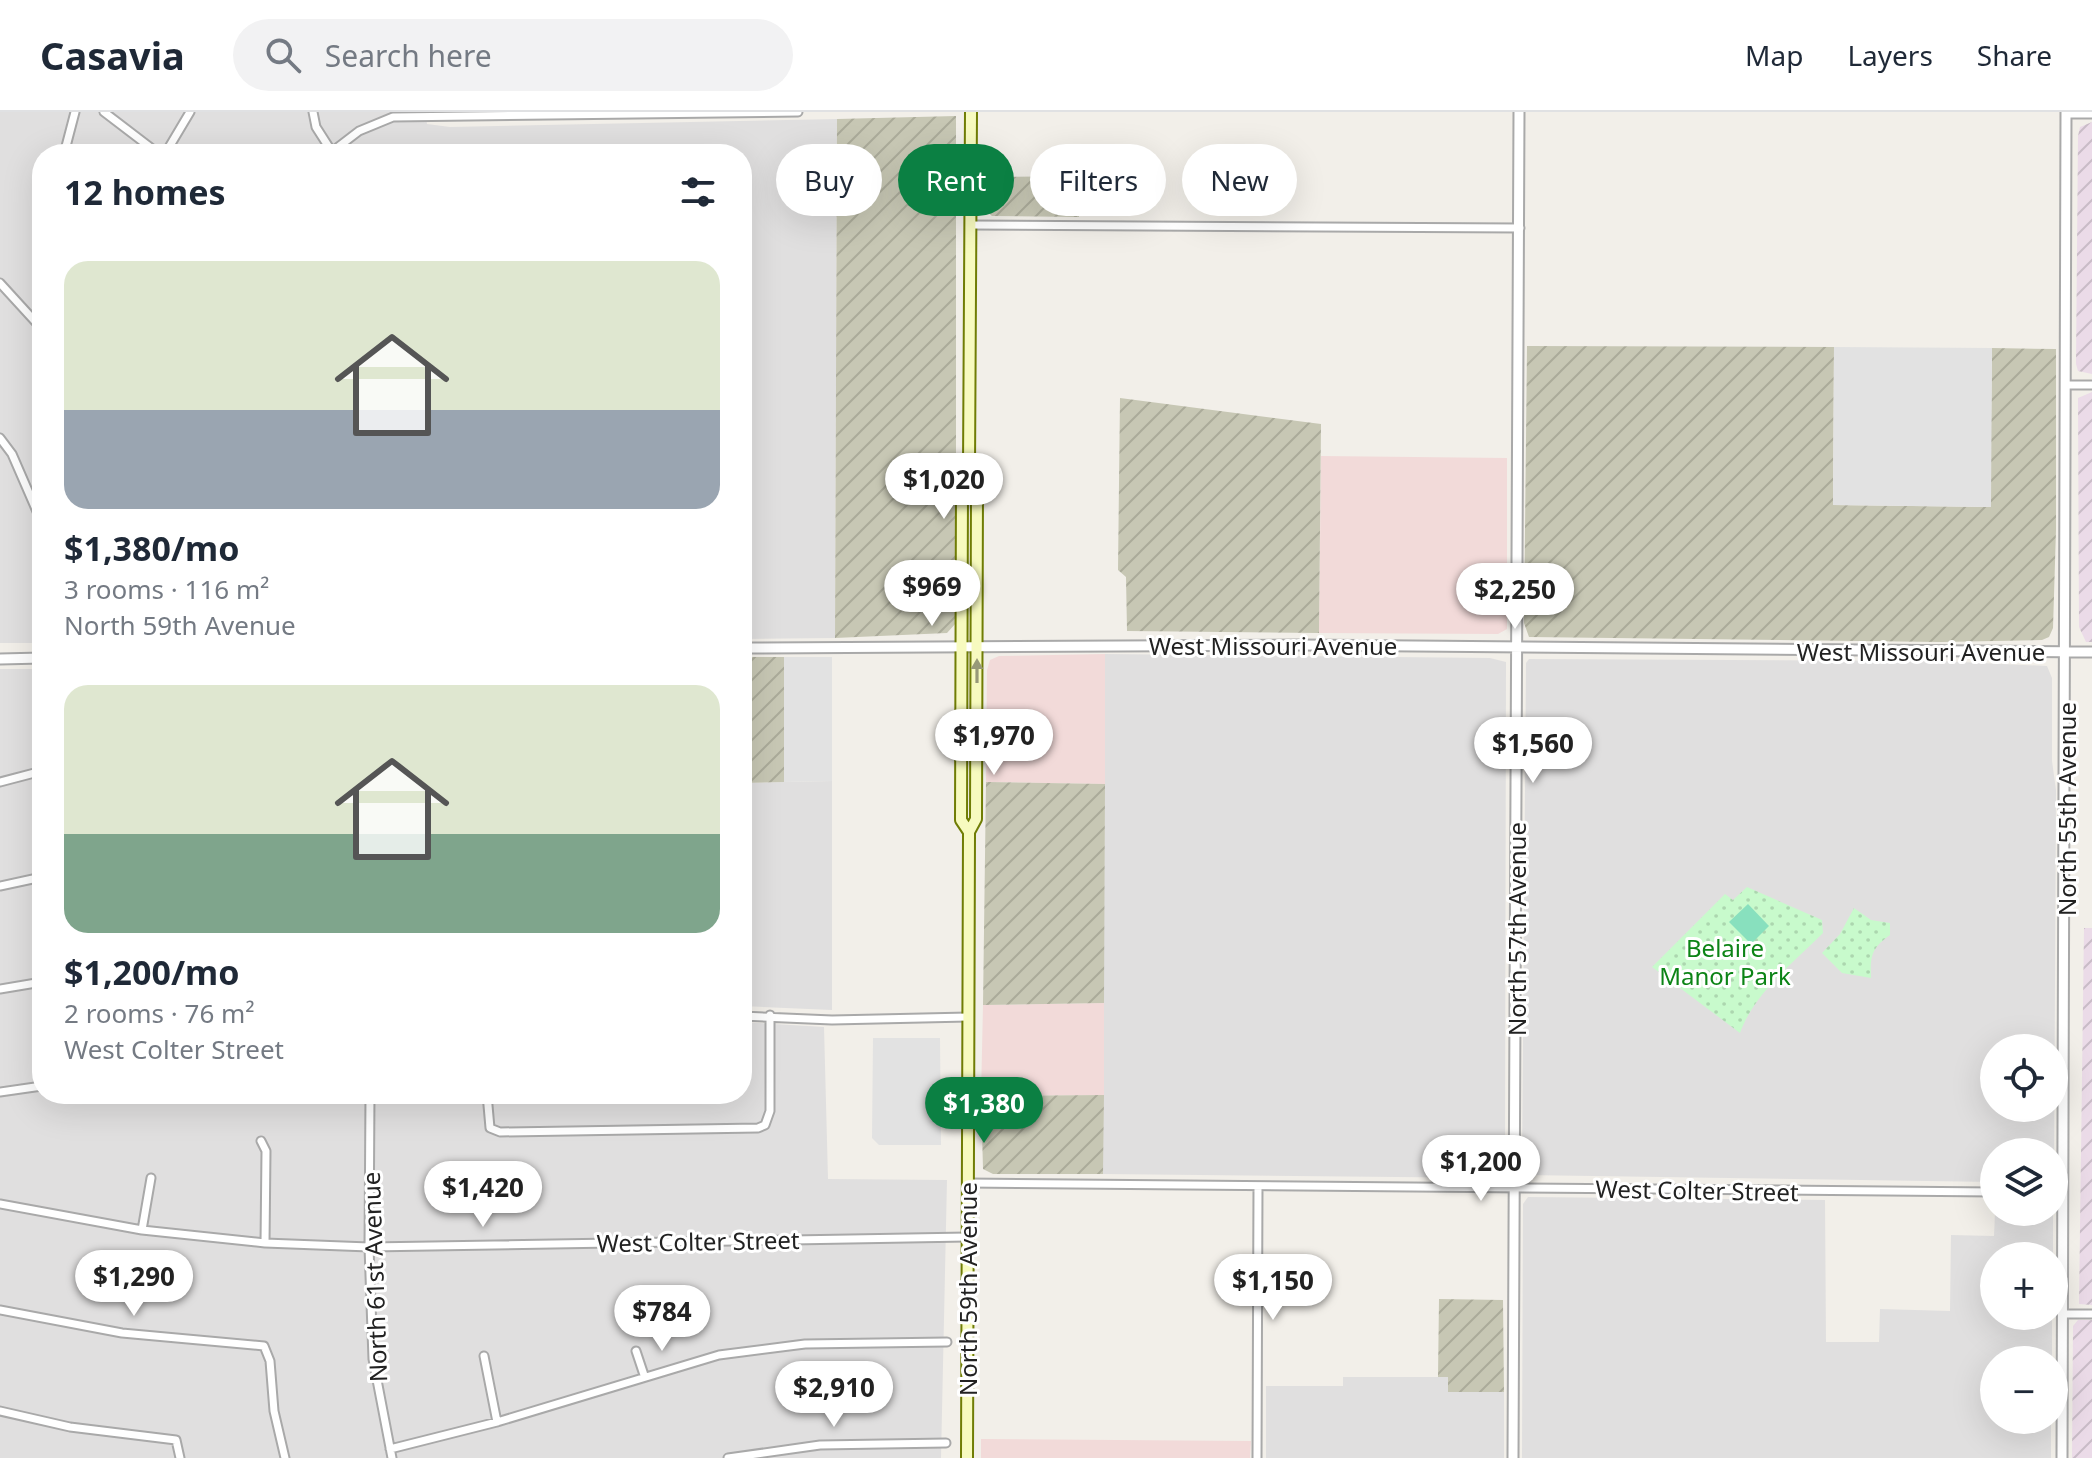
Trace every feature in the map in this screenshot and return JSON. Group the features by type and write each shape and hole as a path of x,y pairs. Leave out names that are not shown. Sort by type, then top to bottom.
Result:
{"main road":[{"name":"North 59th Avenue","path":"969,832 961,820 961,644 962,484 969,468 971,112"},
{"name":"North 59th Avenue","path":"967,1458 969,832 976,819 977,644 977,486 969,468"}],"street":[{"path":"67,144 75,112"},
{"path":"104,112 146,144"},
{"path":"171,144 190,112"},
{"path":"313,112 316,127 326,144"},
{"path":"344,144 376,122 429,113 798,112"},
{"name":"North 57th Avenue","path":"1513,1458 1519,112"},
{"path":"2066,113 2092,114"},
{"name":"North 55th Avenue","path":"2060,1138 2066,652 2066,113"},
{"path":"970,225 1520,228"},
{"path":"0,283 32,318"},
{"path":"2066,385 2092,385"},
{"path":"0,438 12,454 32,500"},
{"name":"West Missouri Avenue","path":"752,648 977,644 2092,652"},
{"path":"0,659 32,658"},
{"path":"0,782 32,774"},
{"path":"0,886 32,879"},
{"path":"0,989 32,984"},
{"path":"488,1104 490,1128 500,1132 758,1128 769,1120 770,1015"},
{"path":"752,1016 832,1020 968,1017"},
{"path":"0,1092 32,1087"},
{"name":"North 61st Avenue","path":"370,1104 369,1247 373,1359 391,1454"},
{"path":"261,1141 266,1151 265,1243"},
{"path":"142,1230 151,1178"},
{"name":"West Colter Street","path":"967,1183 1980,1192"},
{"path":"1257,1458 1258,1186"},
{"name":"West Colter Street","path":"0,1204 142,1230 265,1243 369,1247 967,1237"},
{"path":"0,1310 122,1333 264,1346 270,1361 274,1411 285,1458"},
{"path":"2068,1314 2092,1314"},
{"name":"North 55th Avenue","path":"2062,1458 2064,1330"},
{"path":"391,1454 644,1375 719,1355 770,1347 870,1341 947,1342"},
{"path":"636,1351 644,1375"},
{"path":"484,1356 497,1422"},
{"path":"0,1411 70,1427 176,1440 180,1458"},
{"path":"728,1458 820,1445 946,1443"}],"shaded area":[{"path":"0,112 426,112 427,124 450,127 837,119 837,144 776,144 776,216 837,216 835,638 752,639 752,144 32,144 32,643 0,643"},
{"path":"956,116 956,144 898,144 898,216 956,216 956,623 947,633 835,638 837,216 882,216 882,144 837,144 837,119"},
{"path":"2092,122 2092,374 2078,371 2076,364 2078,136 2080,127"},
{"path":"1014,177 1030,177 1030,216 1079,217 992,216 1014,216"},
{"path":"1527,346 1834,347 1833,505 1990,507 1992,348 2056,349 2056,530 2053,628 2049,637 2042,640 1941,642 1529,637 1524,623"},
{"path":"1834,347 1992,348 1991,507 1833,505"},
{"path":"2092,392 2092,642 2086,642 2079,627 2078,398"},
{"path":"1120,398 1321,424 1319,633 1127,631 1126,577 1118,570"},
{"path":"1321,456 1507,458 1507,629 1498,634 1319,633"},
{"path":"1105,654 1490,658 1506,662 1505,1161 1498,1178 1103,1174"},
{"path":"1105,654 1105,784 986,782 987,670 990,660 999,656"},
{"path":"752,657 784,657 784,782 752,783"},
{"path":"784,657 832,657 832,781 784,782"},
{"path":"1529,659 1939,661 2047,666 2052,678 2052,761 2056,790 2055,1034 1980,1034 1980,1122 2054,1122 2054,1138 1980,1138 1980,1182 1525,1175 1522,1168 1526,663"},
{"path":"0,669 32,669 32,1104 752,1104 752,1023 824,1027 828,1179 947,1180 941,1458 0,1458"},
{"path":"832,781 832,1010 752,1006 752,783"},
{"path":"986,782 1105,784 1104,1003 983,1005"},
{"path":"2084,928 2092,928 2092,1305 2079,1304"},
{"path":"1104,1003 1104,1095 981,1096 983,1005"},
{"path":"873,1038 940,1038 941,1145 879,1145 872,1138"},
{"path":"1104,1095 1103,1174 993,1174 983,1169 981,1096"},
{"path":"1528,1197 1825,1200 1826,1342 1879,1342 1880,1309 1950,1311 1951,1235 1994,1236 1994,1226 2053,1226 2053,1242 1980,1242 1980,1330 2052,1330 2052,1346 1980,1346 1980,1434 2051,1434 2051,1458 1522,1458 1523,1204"},
{"path":"1439,1299 1503,1300 1504,1392 1448,1392 1448,1377 1438,1377"},
{"path":"2078,1320 2092,1320 2092,1458 2072,1458 2073,1326"},
{"path":"1343,1377 1448,1377 1449,1392 1504,1392 1504,1458 1266,1458 1266,1386 1343,1386"},
{"path":"981,1439 1251,1441 1250,1458 981,1458"}],"green space":[{"name":"Belaire Manor Park","path":"1747,887 1822,920 1823,933 1765,991 1740,1033 1652,967 1725,894 1733,900"},
{"path":"1748,904 1769,926 1751,944 1729,922"},
{"path":"1854,908 1871,920 1890,923 1890,935 1873,953 1871,978 1842,973 1822,953 1840,934"}]}
